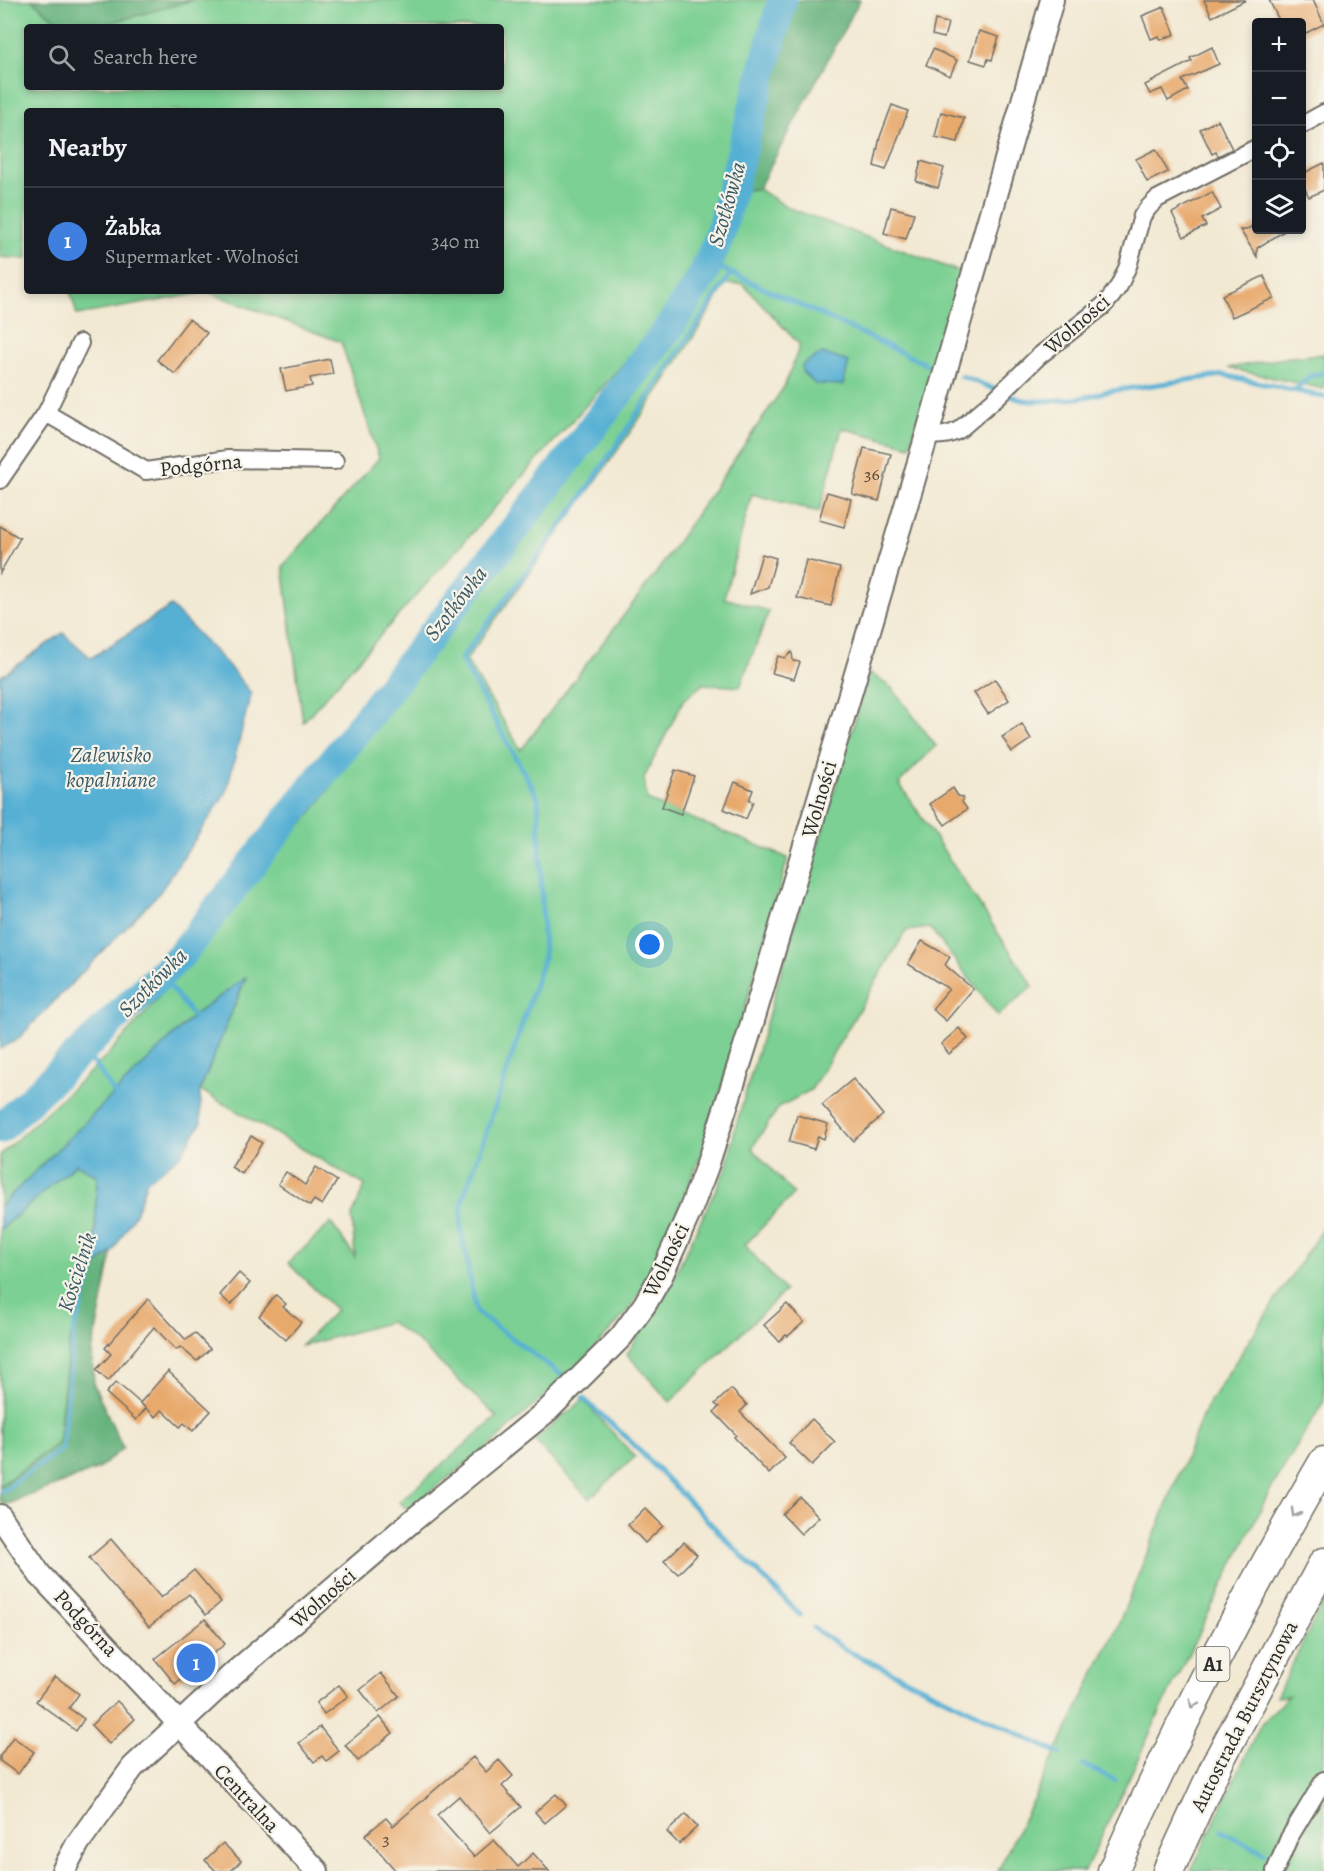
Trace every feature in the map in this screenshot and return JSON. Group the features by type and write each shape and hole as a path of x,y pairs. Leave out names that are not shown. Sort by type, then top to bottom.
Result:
{"highway":[{"name":"A1","path":"1113,1871 1154,1780 1292,1516 1324,1462"},
{"name":"Autostrada Bursztynowa","path":"1167,1871 1219,1760 1324,1563"}],"main road":[{"name":"Wolności","path":"63,1871 78,1843 133,1767 234,1673 372,1555 548,1410 621,1337 645,1304 661,1276 707,1166 808,837 940,435 1052,0"},
{"name":"Podgórna","path":"0,1516 40,1575 179,1724"},
{"name":"Centralna","path":"179,1724 317,1871"}],"street":[{"path":"1306,123 1324,113"},
{"name":"Wolności","path":"940,435 966,424 1003,392 1039,356 1103,306 1123,276 1142,216 1157,199 1252,151"},
{"path":"0,480 46,413 80,343"},
{"name":"Podgórna","path":"46,413 146,471 228,459 335,460"},
{"path":"1275,1871 1289,1838 1324,1780"}],"green space":[{"path":"0,0 32,0 60,24 24,24 24,90 504,90 504,24 105,24 189,0 773,0 726,189 701,257 665,317 303,722 283,566 379,458 341,342 213,294 504,294 504,108 24,108 24,259 0,257"},
{"path":"32,0 193,0 106,24 60,24"},
{"path":"791,0 860,0 758,189 740,190"},
{"path":"758,189 789,208 963,273 910,446 842,428 819,512 752,494 724,598 769,611 740,687 703,684 683,701 644,778 647,800 788,858 705,1146 657,1260 630,1309 571,1374 495,1441 408,1509 399,1502 497,1417 418,1342 390,1322 301,1346 336,1310 288,1263 331,1223 355,1257 352,1216 365,1185 200,1090 245,979 193,1016 0,1206 0,1155 105,1058 147,1011 320,802 486,573 705,284 740,190","holes":["726,284 743,284 800,345 784,387 656,573 521,750 466,660 633,428"]},
{"path":"71,294 197,294 77,315"},
{"path":"1324,354 1324,389 1228,368 1290,357"},
{"path":"869,672 893,689 936,746 899,783 1033,986 998,1016 930,928 906,931 811,1090 779,1107 752,1148 794,1194 745,1245 785,1291 670,1402 627,1354 665,1295 727,1166 735,1129"},
{"path":"76,1163 97,1176 94,1259 69,1343 58,1443 0,1486 0,1230"},
{"path":"1324,1226 1324,1401 1268,1494 1167,1697 1085,1871 998,1871 1119,1623 1206,1407"},
{"path":"112,1253 92,1352 94,1385 123,1448 98,1469 5,1505 0,1500 0,1486 58,1443 69,1343 94,1266"},
{"path":"583,1400 635,1457 589,1499 534,1440"},
{"path":"1324,1600 1324,1762 1271,1852 1263,1871 1191,1871 1260,1726 1288,1696 1276,1697"},
{"path":"1324,1793 1324,1871 1284,1871 1296,1843"}],"water":[{"path":"822,353 849,362 843,385 815,384 802,372 802,365"},
{"name":"Zalewisko kopalniane","path":"171,606 225,662 251,693 226,793 160,892 17,1040 0,1049 0,677 63,633 91,658"},
{"path":"246,977 200,1090 201,1123 180,1156 147,1181 136,1212 112,1253 94,1266 97,1176 76,1164 0,1230 0,1206 193,1016"}],"building":[{"path":"1204,0 1246,0 1212,17"},
{"path":"1269,0 1313,0 1324,24 1306,33 1306,18 1278,18"},
{"path":"1164,7 1175,34 1161,40 1159,36 1151,39 1142,16"},
{"path":"935,20 948,23 944,38 932,35"},
{"path":"979,31 999,37 992,60 988,59 986,65 970,60"},
{"path":"1212,47 1219,64 1182,80 1188,90 1168,101 1162,89 1150,94 1145,85 1192,61 1190,58"},
{"path":"933,49 957,60 950,76 926,65"},
{"path":"892,105 908,111 886,170 874,166 880,137"},
{"path":"941,112 964,118 958,142 935,137"},
{"path":"1218,120 1232,149 1218,156 1216,152 1212,154 1200,129"},
{"path":"1156,149 1168,172 1147,182 1136,159"},
{"path":"921,161 944,168 938,188 916,181"},
{"path":"1324,163 1324,190 1309,197 1306,191 1306,172"},
{"path":"1212,192 1221,209 1202,219 1206,226 1184,237 1172,213"},
{"path":"891,207 914,213 906,239 884,233"},
{"path":"1252,226 1252,234 1280,234 1257,248 1257,257 1240,230 1246,230"},
{"path":"1264,276 1274,298 1232,317 1222,295"},
{"path":"189,319 207,333 175,374 157,360"},
{"path":"330,359 333,374 310,378 312,386 286,391 281,369"},
{"path":"864,448 891,454 879,501 852,494"},
{"path":"827,492 851,499 844,527 819,520"},
{"path":"0,526 20,538 0,573"},
{"path":"762,554 776,558 768,587 750,594"},
{"path":"806,560 840,568 831,606 797,598"},
{"path":"792,652 793,661 800,662 794,679 772,673 778,656 785,658"},
{"path":"995,679 1009,700 988,714 974,693"},
{"path":"1022,724 1031,739 1012,752 1002,737"},
{"path":"675,770 694,776 681,814 662,807"},
{"path":"735,782 753,790 749,800 753,802 746,819 724,809"},
{"path":"953,788 958,796 963,797 962,802 967,809 945,825 930,804"},
{"path":"922,941 950,957 945,965 973,989 946,1021 932,1009 949,989 908,964"},
{"path":"959,1028 968,1039 949,1054 941,1044"},
{"path":"853,1079 883,1115 853,1141 822,1105"},
{"path":"797,1115 828,1124 824,1139 818,1136 814,1149 789,1142"},
{"path":"251,1136 262,1143 242,1174 231,1167"},
{"path":"316,1167 337,1181 322,1205 314,1200 310,1206 278,1184 286,1172 305,1185"},
{"path":"239,1273 250,1283 231,1305 220,1295"},
{"path":"276,1295 286,1304 283,1307 301,1322 286,1340 259,1316"},
{"path":"148,1299 186,1340 195,1333 210,1349 197,1361 180,1347 176,1350 154,1327 108,1381 96,1370 111,1354 105,1348"},
{"path":"787,1304 804,1322 779,1341 764,1325"},
{"path":"168,1371 211,1411 193,1431 184,1423 180,1427 162,1410 156,1417 140,1403"},
{"path":"116,1382 146,1408 136,1420 106,1393"},
{"path":"731,1389 747,1405 740,1412 785,1458 769,1474 714,1412 719,1407 715,1404"},
{"path":"812,1419 835,1442 812,1465 789,1443"},
{"path":"800,1497 819,1517 801,1534 782,1514"},
{"path":"645,1508 663,1526 645,1543 628,1525"},
{"path":"111,1539 161,1598 194,1570 221,1602 206,1615 189,1594 149,1627 89,1558"},
{"path":"684,1542 697,1555 678,1574 664,1561"},
{"path":"205,1619 225,1644 175,1684 155,1659"},
{"path":"381,1673 399,1696 378,1713 360,1690"},
{"path":"55,1676 79,1694 69,1708 84,1719 76,1731 36,1701"},
{"path":"339,1685 348,1696 324,1714 316,1703"},
{"path":"117,1701 135,1719 109,1744 91,1725"},
{"path":"380,1717 393,1733 358,1761 345,1745"},
{"path":"320,1727 339,1751 326,1761 322,1756 314,1762 299,1743"},
{"path":"13,1737 34,1752 18,1774 0,1761 0,1756"},
{"path":"473,1757 486,1772 499,1760 513,1776 502,1786 521,1807 490,1833 459,1796 437,1815 474,1857 494,1840 518,1867 533,1853 549,1871 396,1871 365,1835 386,1818 393,1826"},
{"path":"556,1794 566,1805 545,1823 535,1812"},
{"path":"686,1814 697,1827 679,1844 667,1832"},
{"path":"223,1843 241,1861 231,1871 216,1871 205,1860"}],"waterway":[{"name":"Szotkówka","path":"0,1129 180,956 531,508 671,325 703,275 719,237 782,0"},
{"path":"708,262 927,365"},
{"path":"562,1375 476,1312 461,1229 462,1202 544,957 538,798 461,659 578,503 731,273"},
{"path":"1295,390 1310,376 1324,373"},
{"path":"961,376 1027,400 1074,399 1104,392 1223,375 1324,397"},
{"path":"161,975 193,1016"},
{"name":"Kościelnik","path":"82,1050 118,1098"},
{"name":"Kościelnik","path":"2,1491 62,1449 74,1330 96,1260"},
{"path":"583,1398 626,1437 800,1615"},
{"path":"814,1628 846,1650 1060,1754"},
{"path":"1083,1765 1115,1780"},
{"path":"1222,1831 1265,1853"}],"place":[{"name":"Żabka","path":"196,1663"}]}
